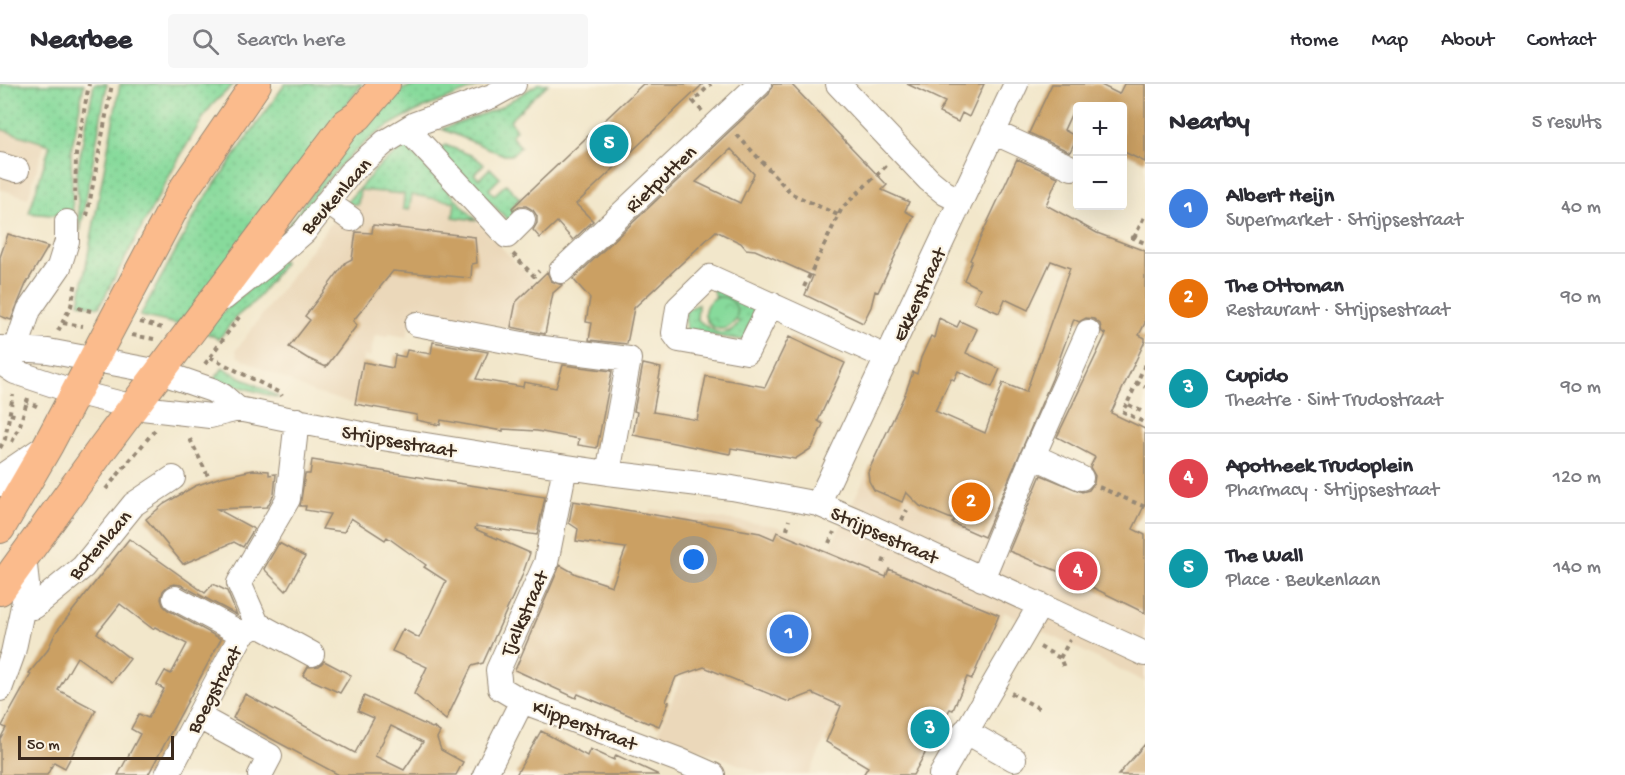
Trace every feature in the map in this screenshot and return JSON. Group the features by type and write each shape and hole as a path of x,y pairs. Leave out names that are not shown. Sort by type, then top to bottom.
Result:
{"main road":[{"path":"0,528 48,445 93,359 102,321 182,192 256,84"},
{"name":"Beukenlaan","path":"346,124 350,110 370,84"},
{"name":"Beukenlaan","path":"134,407 160,372 174,337 202,314 346,124 358,116 385,84"},
{"path":"12,598 24,555 134,407"}],"street":[{"name":"Beukenlaan","path":"202,314 304,232 350,173 385,142 407,129 492,96 514,84"},
{"name":"Rietputten","path":"552,270 711,114 759,84"},
{"path":"838,84 929,180 945,193 962,201"},
{"name":"Ekkerstraat","path":"818,504 1016,84"},
{"path":"407,129 507,236 523,220"},
{"path":"993,132 1071,168"},
{"path":"327,202 351,219"},
{"path":"6,357 29,310 59,267 76,219"},
{"path":"771,304 888,358"},
{"path":"417,324 543,348 629,359 608,473"},
{"path":"982,579 1088,332"},
{"name":"Strijpsestraat","path":"6,357 48,351 160,372 212,390 238,409"},
{"name":"Strijpsestraat","path":"6,357 75,392 134,407 210,416 238,409 376,437 565,467 732,488 818,504 1145,654"},
{"path":"249,629 239,583 288,499 297,420"},
{"path":"3,479 48,445"},
{"path":"1033,456 1081,478"},
{"name":"Tjalkstraat","path":"522,701 500,688 498,670 546,563 565,467"},
{"name":"Botenlaan","path":"12,598 34,607 73,577 134,504 173,478"},
{"path":"0,689 13,653 12,598"},
{"path":"175,598 312,654"},
{"path":"941,775 1040,605"},
{"name":"Boegstraat","path":"167,775 249,629"},
{"path":"485,775 522,701"},
{"name":"Klipperstraat","path":"522,701 713,775"},
{"path":"199,717 270,756 260,775"},
{"path":"965,731 1014,759"}],"path":[{"path":"76,219 76,154 89,84"},
{"path":"76,219 112,84"},
{"path":"711,84 693,101 711,114 792,194 838,215"},
{"path":"804,287 842,208 886,166"},
{"path":"1145,216 1133,238 1145,243"},
{"path":"511,252 534,276 552,270"},
{"path":"76,279 71,306 63,323 102,321 174,337"},
{"path":"78,308 102,321"},
{"path":"137,322 174,337 280,393 297,420"},
{"path":"1145,365 1122,411 1145,423"},
{"path":"1137,382 1145,387"},
{"path":"0,448 5,439 13,395"},
{"path":"3,479 7,452 20,425 27,402"},
{"path":"1126,404 1145,413"},
{"path":"10,414 18,416"},
{"path":"190,439 208,476"},
{"path":"1081,478 1145,507"},
{"path":"1060,658 1070,640"},
{"path":"1033,643 1060,658 1065,670"},
{"path":"996,684 1042,710"}],"shaded area":[{"path":"0,84 63,84 28,198 0,189"},
{"path":"406,146 535,283 527,330 414,311 407,337 389,334 388,337 375,335 370,357 364,356 355,404 312,392 238,357 236,350 354,192 379,166"},
{"path":"877,453 1145,576 1145,682 1004,612 972,690 941,722 841,704 809,775 766,775 658,733 683,674 640,565 651,509 775,526 831,546"}],"green space":[{"path":"0,84 84,84 71,152 73,217 29,213 50,145 0,129"},
{"path":"94,84 107,84 80,232 76,176"},
{"path":"120,84 234,84 206,113 179,158 99,307 79,303"},
{"path":"285,84 362,84 181,325 140,316 203,201"},
{"path":"441,84 486,84 403,118 367,141 317,192 311,203 310,217 261,263 372,109 404,89"},
{"path":"538,84 548,84 510,120 516,130 511,136 521,147 511,155 504,155 442,129 499,108"},
{"path":"445,145 473,156 484,164 474,174 479,179 490,168 500,178 489,189 494,195 506,184 520,199 511,208 518,215 508,220 438,150"},
{"path":"406,146 476,220 453,217 455,202 412,195 409,210 403,209 404,194 360,190 358,205 346,203 379,166"},
{"path":"282,260 284,263 256,300 236,317 219,339 206,333 217,317"},
{"path":"712,287 750,304 755,311 744,340 686,332 685,311 698,304 697,319 713,330 729,332 739,322 736,320 720,329 708,323 705,310 716,298"},
{"path":"721,297 732,302 737,313 732,324 721,329 710,324 705,313 710,302"},
{"path":"223,368 277,396 278,398 214,379"}],"building":[{"path":"643,84 703,84 576,204 593,221 573,240 557,222 540,238 533,230 537,223 537,216 533,210 526,206 519,206 513,210 512,208"},
{"path":"773,84 791,84 887,185 882,190 909,202 905,211 914,216 878,292 875,291 871,307 863,323 805,295 813,276 755,250 746,249 741,243 716,231 634,308 627,344 589,340 592,323 586,322 590,298 573,279 769,94","holes":["731,149 754,174 740,203 696,182"]},
{"path":"907,84 984,84 969,117 962,113 958,122 939,113 945,102"},
{"path":"1052,84 1099,84 1119,94 1124,84 1145,84 1145,162 1127,153 1127,102 1073,102 1073,110 1064,130 1073,135 1073,146 1070,152 1029,133"},
{"path":"1017,159 1058,177 1046,205 1097,233 1145,251 1145,323 1139,335 1145,338 1145,341 1111,413 1145,429 1145,504 1133,529 1145,535 1145,613 1067,575 1009,551 1041,475 1082,492 1089,490 1094,483 1095,476 1090,467 1095,457 1057,437 1106,334 1102,332 1100,324 1094,319 1086,318 1079,322 1074,319 1052,379 984,537 952,523 954,520 920,506 906,492 902,502 874,490 869,481 868,472 913,372 917,374 931,336 934,338 939,318 957,327 960,321 977,329 966,353 1000,369 992,387 958,371 954,380 951,378 935,411 985,433 1003,383 1026,392 1070,268 1051,261 1028,310 1005,299 999,313 974,302 980,288 964,280 972,261 970,260"},
{"path":"373,225 475,237 477,263 472,264 471,278 393,271 353,321 357,325 326,367 289,347 310,320 305,316 346,262 352,259 356,232 372,233"},
{"path":"8,234 48,247 26,284 11,320 0,316 0,257"},
{"path":"547,272 551,281 562,285 553,293 545,334 511,327 516,302"},
{"path":"789,337 845,363 818,421 823,424 812,448 795,459 731,448 730,454 633,435 637,412 634,411 643,364 661,368 653,412 697,420 706,376 765,387"},
{"path":"433,342 488,352 476,379 523,387 524,382 556,388 563,365 612,371 597,448 578,445 579,439 537,431 503,429 503,431 441,420 440,425 416,420 417,415 355,404 363,362 393,368 395,355 405,357 407,350 431,354"},
{"path":"312,460 545,497 537,535 476,526 475,529 530,553 483,663 472,666 446,720 414,694 427,667 392,651 403,629 419,638 446,581 424,567 426,565 387,537 385,540 351,518 344,532 322,529 330,514 305,510 306,506 300,506 305,474 310,474"},
{"path":"253,470 269,471 269,475 276,474 274,494 267,507 217,509 254,529 243,547 234,542 183,564 146,519 164,504 195,486"},
{"path":"573,501 760,533 774,539 777,532 886,577 889,569 999,615 972,679 967,677 953,710 950,709 913,775 863,775 868,767 826,742 841,706 812,693 789,702 704,667 676,677 659,726 578,694 576,698 515,670 560,565 576,574 612,586 626,548 576,541 578,529 569,523"},
{"path":"129,539 205,593 213,584 227,591 237,615 181,585 168,586 163,591 161,599 168,610 221,639 148,775 118,775 140,734 131,729 139,714 148,718 164,689 157,685 165,671 171,674 187,644 155,627 153,629 120,604 97,633 130,659 112,682 77,657 58,690 96,710 65,768 54,762 47,775 0,775 0,739 6,728 2,726 31,674 29,673 47,651 56,632"},
{"path":"279,543 305,557 286,591 264,569"},
{"path":"324,661 351,675 340,693 303,676 308,667 319,666"},
{"path":"245,694 355,753 374,718 358,711 364,696 434,727 440,732 437,738 441,750 463,762 456,775 339,775 233,718","holes":["391,726 423,742 404,770 375,756"]},
{"path":"541,731 587,756 590,749 614,760 616,755 659,775 516,775"},
{"path":"1145,744 1145,775 1118,775"}],"place":[{"name":"The Wall","path":"609,144"},
{"name":"The Ottoman","path":"971,502"},
{"name":"Apotheek Trudoplein","path":"1078,571"},
{"name":"Albert Heijn","path":"789,634"},
{"name":"Cupido","path":"930,729"}]}
